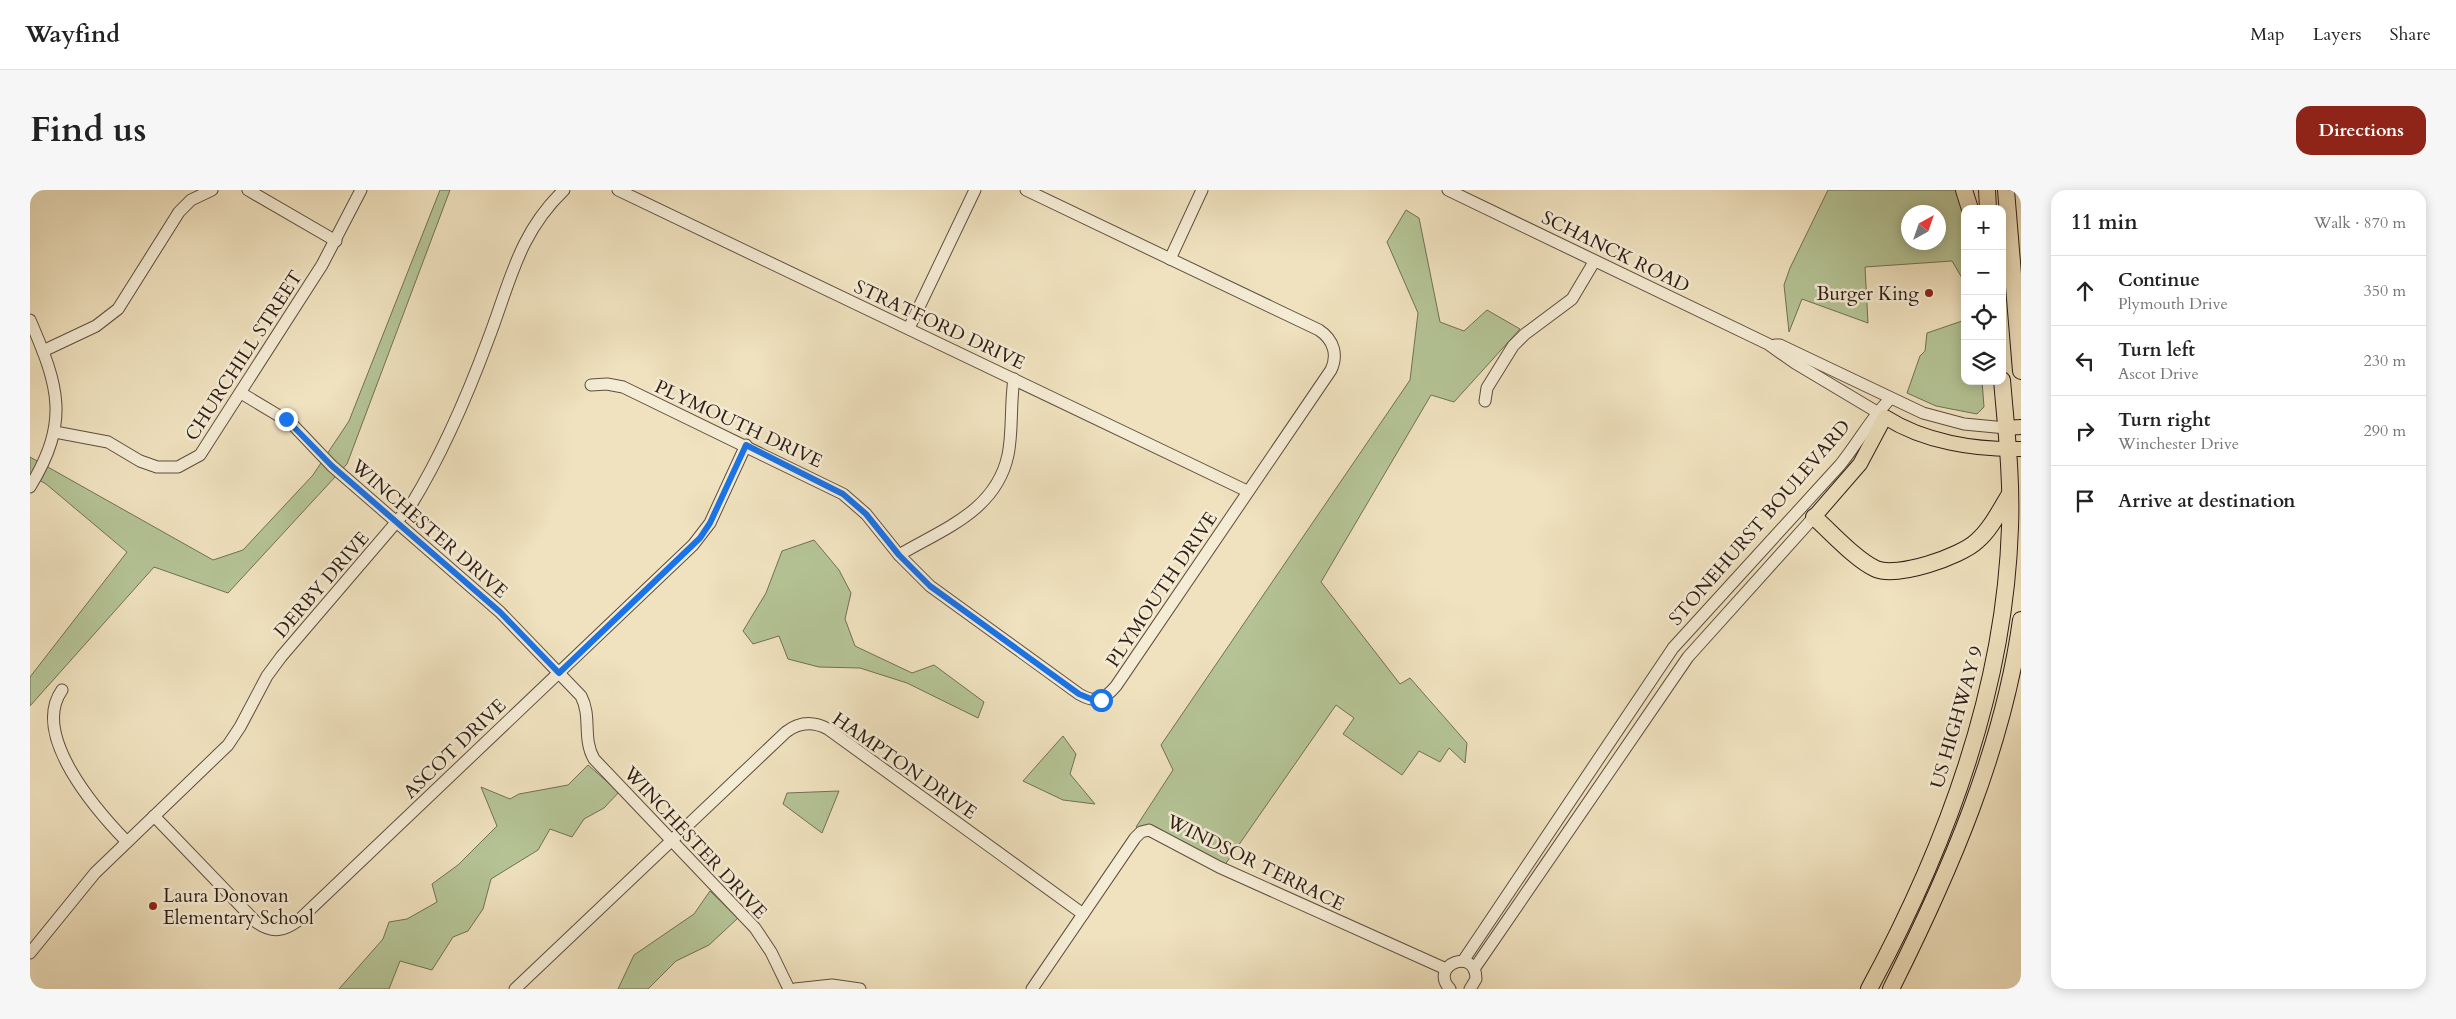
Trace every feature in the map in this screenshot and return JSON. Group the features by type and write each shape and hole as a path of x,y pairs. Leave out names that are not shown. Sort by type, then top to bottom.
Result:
{"highway":[{"path":"1964,190 1969,205"},
{"path":"1987,190 1988,205"},
{"path":"2006,190 2020,338 2021,372"},
{"name":"US HIGHWAY 9","path":"1869,989 1930,861 1969,756 1985,704 2005,597 2010,494 2015,449 2014,427 2003,385"},
{"path":"1814,517 1873,568 1886,572 1903,572 1962,552 1973,545 1989,528 2010,494"},
{"path":"1891,989 1938,892 1980,782 2005,704 2021,620"}],"main road":[{"name":"SCHANCK ROAD","path":"1881,414 1908,430 1932,438 1976,447 2015,449"},
{"name":"STONEHURST BOULEVARD","path":"1814,517 1860,464 1881,414"}],"street":[{"path":"43,351 109,318 121,304 179,212 191,200 212,190"},
{"path":"248,190 336,241"},
{"name":"CHURCHILL STREET","path":"55,432 108,442 140,461 157,468 178,467 193,461 206,448 336,241 361,190"},
{"name":"DERBY DRIVE","path":"30,953 78,891 126,842 228,745 240,728 267,676 281,657 397,522 424,483 474,375 527,236 550,204 564,190"},
{"name":"STRATFORD DRIVE","path":"618,190 1247,491"},
{"path":"909,328 975,190"},
{"name":"PLYMOUTH DRIVE","path":"591,385 607,384 623,387 746,445 843,494 866,514 917,574 942,596 1079,694 1096,701 1101,700 1116,686 1330,370 1335,356 1332,344 1319,330 1026,190"},
{"path":"1170,258 1202,190"},
{"name":"SCHANCK ROAD","path":"1448,190 1594,262 1768,344 1795,363 1881,414"},
{"path":"1485,401 1487,388 1513,346 1525,334 1572,299 1594,262"},
{"path":"30,320 55,386 57,402 55,432 44,465 30,488"},
{"name":"SCHANCK ROAD","path":"1768,344 1780,345 1890,399 1947,420 2014,427"},
{"path":"899,555 969,516 994,490 1003,473 1008,454 1010,404 1014,379"},
{"name":"WINCHESTER DRIVE","path":"241,393 291,423 332,466 500,612 581,696 586,705 588,745 594,758 755,928 771,952 789,989"},
{"name":"STONEHURST BOULEVARD","path":"1463,961 1673,648 1840,465 1881,414 1890,399"},
{"name":"ASCOT DRIVE","path":"154,816 256,922 279,932 285,930 299,920 700,538 710,523 746,445"},
{"path":"1791,518 1814,517"},
{"name":"STONEHURST BOULEVARD","path":"1470,989 1476,979 1474,969 1642,721 1700,642 1814,517"},
{"path":"1761,550 1773,562"},
{"path":"62,690 49,706 45,719 46,738 52,757 65,777 126,842"},
{"path":"1629,712 1642,721"},
{"name":"HAMPTON DRIVE","path":"515,989 786,732 799,724 814,723 828,729 1083,914"},
{"name":"WINDSOR TERRACE","path":"1083,914 1135,838 1141,832 1149,830 1219,867 1446,969"},
{"path":"1032,989 1083,914"},
{"path":"1450,989 1445,982 1446,969 1454,962 1463,961 1474,969"},
{"path":"795,989 832,985 860,989"}],"green space":[{"path":"440,190 450,190 347,464 228,593 154,567 30,706 30,677 127,552 46,484 30,475 30,457 213,560 243,550 313,475 349,421"},
{"path":"1828,190 1959,190 1964,205 1961,205 1961,276 1952,261 1865,267 1868,323 1802,299 1789,332 1784,285 1790,268"},
{"path":"1406,210 1419,218 1440,322 1464,331 1487,310 1520,329 1454,402 1431,395 1321,582 1400,684 1410,678 1467,743 1465,763 1449,748 1440,762 1419,751 1402,775 1343,734 1354,718 1336,705 1222,869 1136,827 1173,770 1161,745 1410,380 1418,313 1387,242"},
{"path":"1961,321 1961,385 1982,385 1984,407 1977,414 1936,406 1907,393 1920,356 1925,351 1927,333"},
{"path":"814,540 839,570 851,593 845,619 855,646 912,673 934,665 984,702 978,718 907,683 860,668 819,667 788,659 779,636 753,644 743,631 766,593 782,551"},
{"path":"1063,736 1076,754 1070,774 1095,804 1063,800 1023,781"},
{"path":"588,765 619,792 604,808 584,819 572,837 550,829 538,850 491,879 483,909 468,931 453,937 432,970 400,961 389,989 339,989 383,939 389,922 407,919 437,902 432,884 458,865 497,826 481,787 510,799 519,794 568,785"},
{"path":"839,791 822,833 783,804 787,793"},
{"path":"710,891 738,918 709,945 676,961 648,989 618,989 634,955 694,914"}],"place":[{"name":"Burger King","path":"1929,293"},
{"name":"Laura Donovan Elementary School","path":"153,906"}],"route":[{"path":"286,419 296,427 332,466 513,624 559,673 700,538 710,523 746,445 827,484 843,494 866,514 917,574 942,596 1079,694 1096,701 1101,700"}]}
